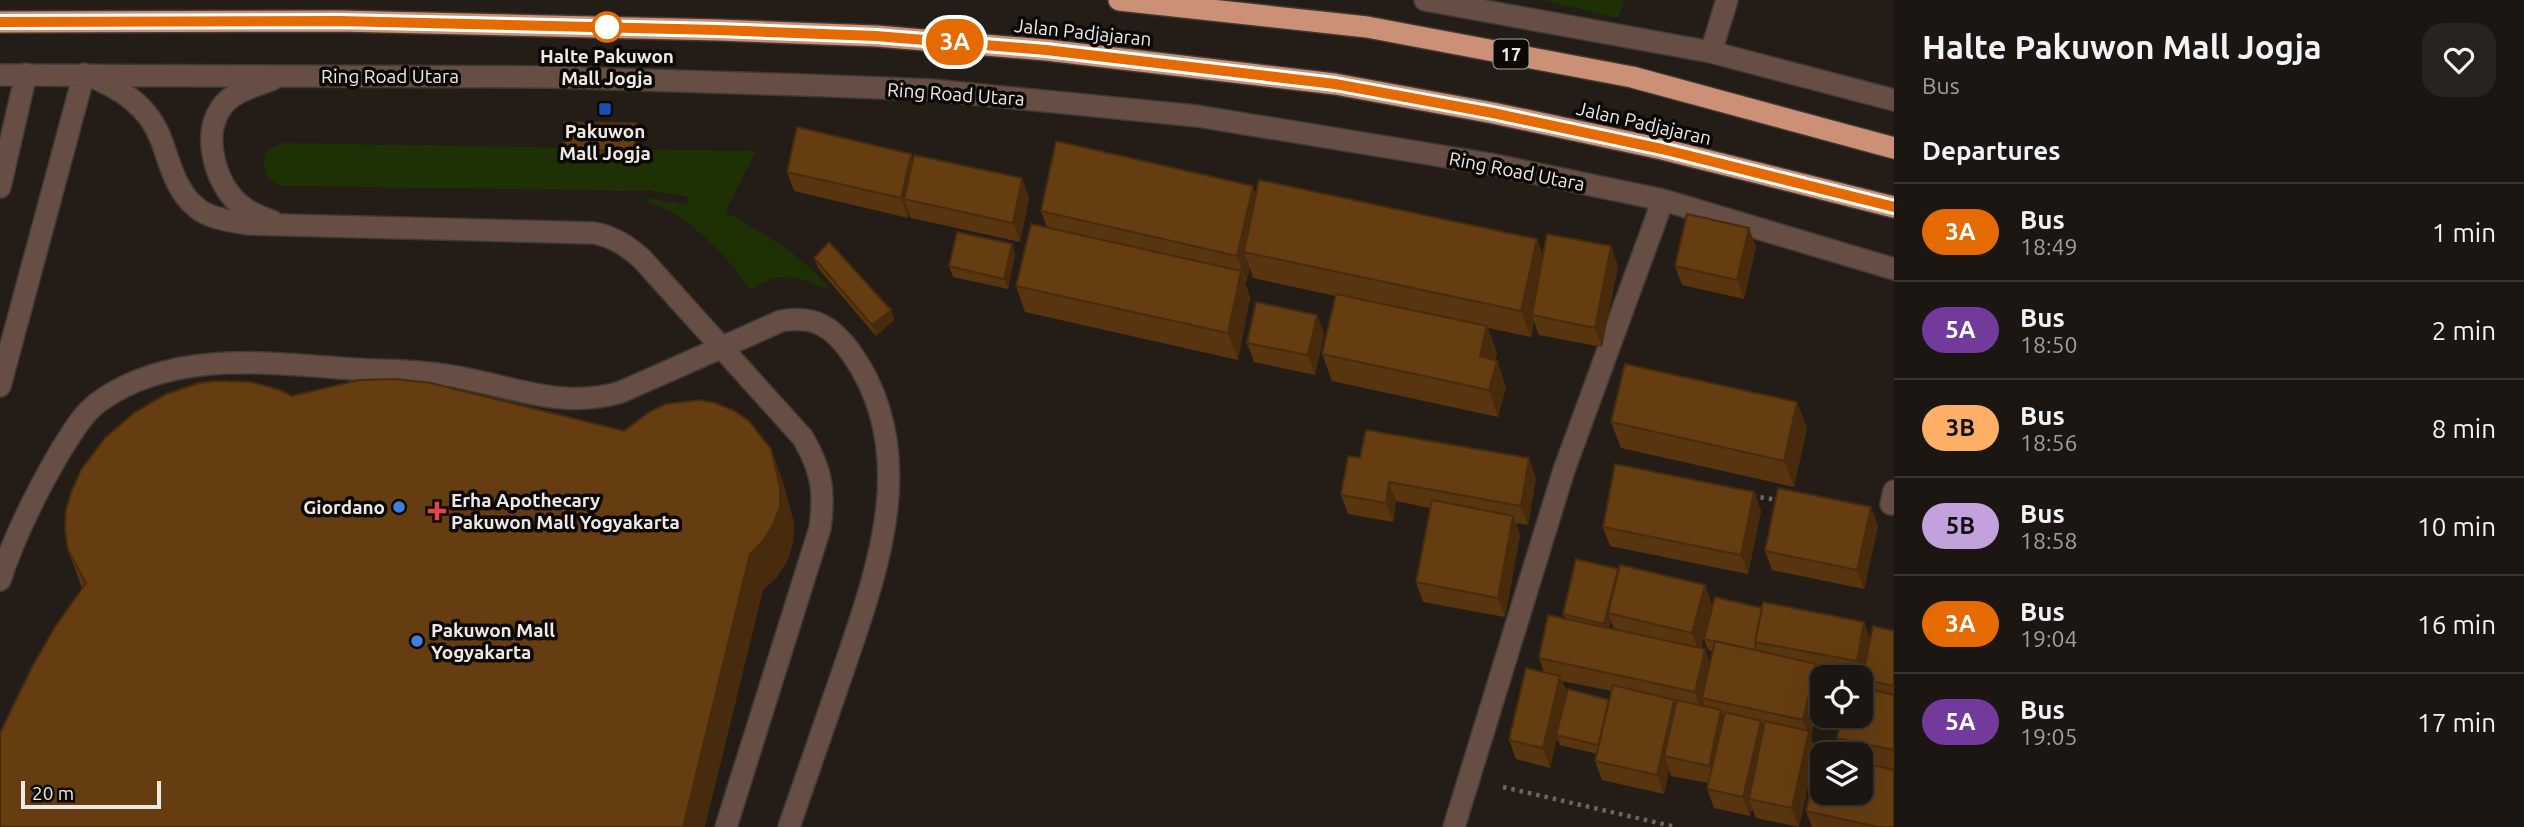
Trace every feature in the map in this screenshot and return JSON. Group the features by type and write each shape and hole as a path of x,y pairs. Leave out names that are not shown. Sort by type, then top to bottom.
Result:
{"highway":[{"name":"Jalan Padjajaran","path":"1119,0 1367,27 1632,77 1894,148"},
{"name":"Jalan Padjajaran","path":"0,22 339,21 718,30 876,36 1046,50 1335,84 1493,113 1662,149 1894,207"}],"street":[{"path":"1425,0 1711,52 1894,100"},
{"path":"1711,52 1727,0"},
{"path":"0,187 26,74"},
{"path":"0,387 84,74 110,84 129,96 149,115 180,191 199,210 220,218 248,225 594,233 611,236 642,259 803,438 822,479 820,528 726,827"},
{"name":"Ring Road Utara","path":"0,75 549,77 932,90 1224,120 1490,164 1663,200 1894,268"},
{"path":"284,75 236,94 221,107 214,126 213,148 218,171 226,188 238,203 255,215 284,225"},
{"path":"1454,827 1564,470 1663,200"},
{"path":"0,580 41,483 78,422 99,402 124,386 164,371 205,364 248,362 443,374 559,399 580,400 621,392 781,321 799,318 817,322 835,332 862,368 883,424 889,468 888,507 875,578 789,827"}],"path":[{"path":"1739,494 1779,500"},
{"path":"1469,779 1676,827"}],"green space":[{"path":"1542,0 1624,0 1618,18"},
{"path":"281,143 756,151 725,212 793,254 829,287 785,277 771,279 752,291 718,250 692,226 677,215 645,201 645,198 687,205 689,197 651,191 281,186 269,180 263,163 267,151"}],"building":[{"path":"564,122 636,123 636,151 564,150"},
{"path":"797,127 911,154 901,198 787,172"},
{"path":"1056,141 1253,186 1237,256 1041,211"},
{"path":"914,155 1022,178 1013,223 904,199"},
{"path":"1259,180 1537,239 1521,311 1244,252"},
{"path":"1687,214 1749,228 1737,280 1675,266"},
{"path":"1031,224 1241,271 1228,333 1016,286"},
{"path":"957,232 1012,244 1004,279 949,266"},
{"path":"1547,234 1611,246 1595,328 1532,315"},
{"path":"829,242 891,310 872,325 814,258"},
{"path":"1336,294 1487,326 1480,356 1497,361 1489,390 1322,354"},
{"path":"1256,302 1317,315 1308,355 1247,343"},
{"path":"1625,364 1797,402 1784,461 1611,422"},
{"name":"Pakuwon Mall Yogyakarta","path":"395,379 431,383 624,431 649,412 666,404 699,400 733,410 749,421 771,449 780,487 780,507 763,541 750,554 683,827 0,827 0,733 32,667 55,627 86,583 68,550 66,510 81,470 105,438 134,413 166,394 199,383 251,382 292,396 359,380"},
{"path":"1366,430 1529,458 1521,506 1389,482 1386,503 1341,495 1348,456 1360,458"},
{"path":"1615,464 1754,492 1741,555 1603,527"},
{"path":"1778,488 1871,507 1857,570 1765,551"},
{"path":"1432,500 1513,516 1498,598 1416,582"},
{"path":"1576,559 1618,569 1604,624 1563,614"},
{"path":"1620,565 1705,585 1692,633 1608,613"},
{"path":"1715,597 1762,608 1755,650 1704,639"},
{"path":"1763,602 1864,622 1857,661 1755,642"},
{"path":"1548,615 1705,649 1695,692 1539,658"},
{"path":"1873,626 1894,631 1894,686 1873,681 1873,665 1865,665"},
{"path":"1715,641 1816,664 1810,665 1810,690 1803,720 1702,698"},
{"path":"1526,668 1560,676 1543,748 1509,740"},
{"path":"1613,685 1674,700 1657,775 1595,761"},
{"path":"1568,689 1609,700 1598,745 1556,735"},
{"path":"1873,690 1894,695 1894,750 1873,746 1873,742 1837,738 1839,728 1873,728"},
{"path":"1677,700 1721,710 1709,766 1664,756"},
{"path":"1725,712 1761,721 1743,797 1707,789"},
{"path":"1765,721 1809,731 1792,808 1749,799"},
{"path":"1873,765 1894,770 1894,827 1878,827 1806,811 1810,793 1810,805 1873,805"}],"bus line":[{"name":"3A","path":"0,22 339,21 718,30 876,36 1046,50 1335,84 1493,113 1662,149 1894,207"}],"place":[{"name":"Halte Pakuwon Mall Jogja","path":"607,27"},
{"name":"Pakuwon Mall Jogja","path":"605,109"},
{"name":"Giordano","path":"399,507"},
{"name":"Erha Apothecary Pakuwon Mall Yogyakarta","path":"437,511"},
{"name":"Pakuwon Mall Yogyakarta","path":"417,641"}]}
